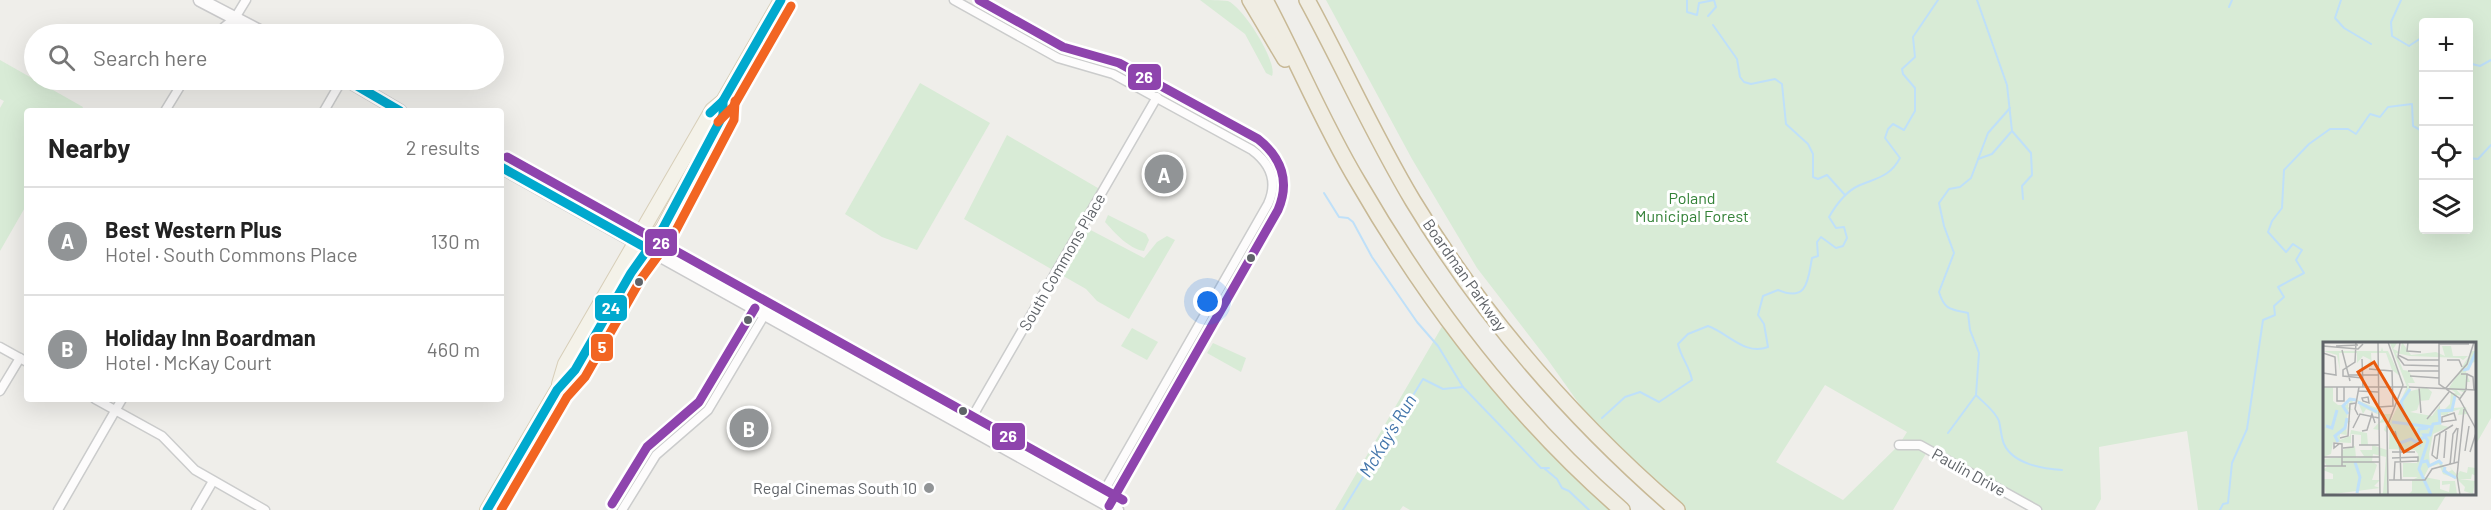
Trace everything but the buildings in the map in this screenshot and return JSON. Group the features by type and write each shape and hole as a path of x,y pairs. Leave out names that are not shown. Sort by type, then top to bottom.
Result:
{"highway":[{"path":"1250,0 1390,235 1471,350 1550,440 1622,510"},
{"path":"1265,0 1339,149"},
{"name":"Boardman Parkway","path":"1307,0 1412,199 1475,294 1558,395 1614,453 1677,510"}],"main road":[{"path":"200,0 246,24"},
{"path":"487,510 557,390 575,370 642,246 663,228 723,115 723,101 781,0"},
{"path":"363,90 395,108"},
{"path":"504,169 1118,510"}],"street":[{"path":"233,24 246,0"},
{"path":"954,0 1058,58 1108,71 1157,97 1260,156 1272,176 1273,190 1268,204 1099,500"},
{"path":"228,24 235,18"},
{"path":"167,108 178,90"},
{"path":"326,108 338,90"},
{"name":"South Commons Place","path":"967,426 1157,97"},
{"path":"622,510 656,454 708,410 765,314"},
{"path":"0,347 23,360 0,391"},
{"path":"101,402 166,439 189,466 265,510"},
{"path":"58,510 120,402"},
{"name":"Paulin Drive","path":"1899,445 1920,445 2037,510"},
{"path":"196,510 213,481"}],"green space":[{"path":"1200,0 1228,1 1242,13 1265,48 1270,59 1272,76 1266,73 1245,34"},
{"name":"Poland Municipal Forest","path":"1326,0 2491,0 2491,418 2476,444 2476,342 2323,342 2323,495 2446,495 2437,510 2198,510 2187,431 2099,447 2101,499 2095,510 2037,510 1928,450 1893,510 1677,510 1614,453 1548,360 1477,268 1412,159","holes":["1825,385 1907,432 1899,445 1843,500 1776,462"]},
{"path":"0,60 24,74 24,90 53,90 83,107 24,108 24,209 0,251 0,108 4,101 0,99"},
{"path":"920,83 990,123 917,250 882,237 845,214"},
{"path":"1007,135 1103,191 1083,226 1144,258 1157,242 1167,236 1175,240 1129,319 1097,301 1086,289 964,219"},
{"path":"1108,215 1146,234 1149,240 1144,251 1128,244 1105,222"},
{"path":"1447,318 1622,510 1410,510 1403,506 1400,510 1335,510"},
{"path":"1132,328 1158,342 1147,360 1121,346"},
{"path":"1213,343 1246,358 1241,372 1207,353"}],"waterway":[{"path":"1687,0 1687,12 1697,15 1699,3 1714,0 1716,7 1708,16"},
{"path":"1602,418 1625,397 1640,392 1659,402 1692,380 1678,344 1688,334 1708,326 1744,346 1760,349 1768,347 1764,324 1758,315 1763,296 1778,290 1795,293 1805,287 1812,258 1818,256 1817,242 1821,237 1836,248 1843,246 1847,238 1844,227 1836,228 1829,217 1838,204 1853,189 1887,173 1900,158 1885,138 1888,129 1893,124 1904,130 1915,111 1915,88 1903,74 1902,69 1915,57 1913,37 1938,0"},
{"path":"1977,0 2007,85 2012,131 2031,153 2032,175 2022,186 2023,199"},
{"path":"2229,7 2232,0"},
{"path":"2341,0 2335,18 2344,28 2371,44"},
{"path":"2401,0 2391,22 2392,36 2409,46 2419,39"},
{"path":"1713,25 1737,59 1740,77 1744,82 1751,84 1775,79 1782,84 1786,124 1808,144 1813,154 1813,177 1818,179 1827,175 1845,195"},
{"path":"2473,64 2480,66 2491,60"},
{"path":"2220,510 2223,504 2228,503 2232,463 2247,429 2263,320 2275,315 2274,306 2284,297 2278,287 2304,273 2296,260 2302,250 2293,244 2286,252 2268,232 2272,221 2282,208 2284,170 2309,144 2330,129 2348,129 2356,134 2370,114 2380,117 2388,107 2412,104 2413,126 2419,129"},
{"path":"1948,433 1976,395 1979,353 1970,330 1968,313 1946,306 1939,292 1954,253 1944,226 1939,203 1949,189 1960,187 1971,178 1988,133 2010,108"},
{"path":"1978,159 1992,154 2011,132"},
{"path":"2473,158 2478,159 2491,145"},
{"path":"1324,193 1339,217 1348,218 1353,222 1372,257 1417,322 1438,346 1463,387"},
{"name":"McKay's Run","path":"1343,510 1423,379 1443,389 1463,387 1541,468 1549,468"},
{"path":"1977,396 1997,417 2002,439 2008,451 2029,464 2062,470"},
{"path":"1545,469 1557,479 1562,488 1569,491 1589,510"}],"transit line":[{"name":"24","path":"710,113 723,101 781,0"},
{"name":"26","path":"979,0 1063,47 1119,63 1258,139 1273,154 1282,171 1282,200 1278,210 1109,506"},
{"name":"5","path":"718,122 733,107 791,6"},
{"name":"24","path":"364,90 395,108"},
{"name":"24","path":"487,510 557,390 575,370 631,273 663,228 723,115 723,101"},
{"name":"5","path":"501,510 567,397 585,377 641,279 674,234 734,120 735,101"},
{"name":"26","path":"507,157 1123,500"},
{"name":"24","path":"504,169 648,249"},
{"name":"26","path":"612,504 647,447 699,402 755,308"}],"place":[{"name":"Best Western Plus","path":"1164,174"},
{"name":"Holiday Inn Boardman","path":"749,428"},
{"name":"Regal Cinemas South 10","path":"929,488"}]}
